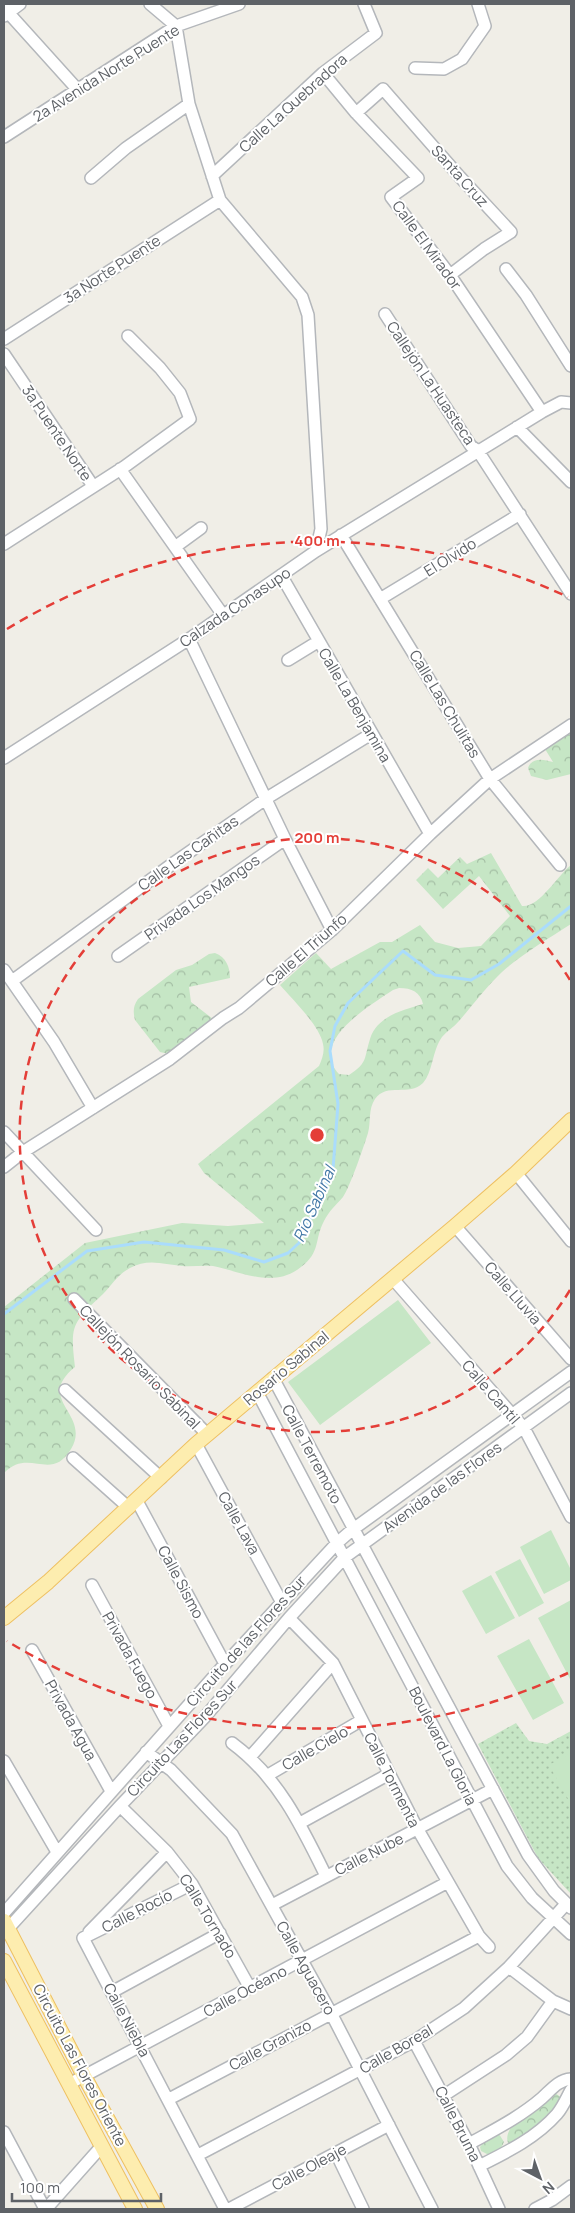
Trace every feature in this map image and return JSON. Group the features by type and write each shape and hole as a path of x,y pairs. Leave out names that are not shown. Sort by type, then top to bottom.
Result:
{"main road":[{"name":"Rosario Sabinal","path":"4,1618 48,1582 207,1434 455,1226 516,1173 571,1120"},
{"name":"Circuito Las Flores Oriente","path":"5,1927 157,2209"},
{"path":"4,1961 135,2209"}],"street":[{"path":"20,4 5,12 78,90"},
{"path":"150,4 176,26 189,104 220,200 302,297 308,315 321,529 316,551"},
{"name":"2a Avenida Norte Puente","path":"4,137 176,26 239,4"},
{"name":"Calle La Quebradora","path":"212,176 323,73 376,33 364,4"},
{"path":"415,68 444,69 462,59 485,26 478,4"},
{"name":"Calle El Mirador","path":"323,73 356,113 418,178 391,197 450,275 542,412"},
{"name":"Santa Cruz","path":"356,113 383,89 460,178 511,232 484,249 450,275"},
{"path":"91,178 126,148 189,104"},
{"name":"3a Norte Puente","path":"4,339 220,200"},
{"path":"506,269 526,295 571,366"},
{"name":"Callejón La Huasteca","path":"385,314 471,446 478,451 520,514 571,594"},
{"path":"4,544 122,468 190,419 180,393 160,368 128,336"},
{"name":"3a Puente Norte","path":"4,354 93,486"},
{"name":"Calzada Conasupo","path":"4,758 189,639 341,535 517,426 561,402 571,402"},
{"path":"517,426 571,482"},
{"path":"122,468 175,548 223,615"},
{"name":"El Olvido","path":"380,600 520,514"},
{"path":"175,548 201,528"},
{"name":"Calle Las Chulitas","path":"341,535 490,779 560,865"},
{"name":"Calle La Benjamina","path":"281,575 430,834"},
{"path":"189,639 267,798 285,839 332,930"},
{"path":"288,660 319,641"},
{"name":"Calle El Triunfo","path":"4,1167 23,1152 170,1059 239,1008 332,930 430,834 490,779 571,725"},
{"name":"Calle Las Cañitas","path":"12,981 175,862 267,798 371,734"},
{"name":"Privada Los Mangos","path":"118,956 285,839"},
{"path":"4,970 54,1042 93,1108"},
{"path":"4,1132 96,1230"},
{"path":"516,1173 571,1241"},
{"name":"Calle Lluvia","path":"455,1226 571,1359"},
{"name":"Calle Cantil","path":"393,1279 524,1428 571,1517"},
{"name":"Callejón Rosario Sabinal","path":"74,1299 207,1434"},
{"path":"352,1530 571,1372"},
{"name":"Calle Terremoto","path":"273,1378 352,1530"},
{"path":"65,1390 161,1478"},
{"name":"Calle Terremoto","path":"257,1392 337,1543"},
{"name":"Avenida de las Flores","path":"361,1545 571,1393"},
{"name":"Calle Lava","path":"196,1444 282,1601"},
{"name":"Calle Sismo","path":"73,1458 133,1504 225,1664"},
{"name":"Circuito de las Flores Sur","path":"4,1913 111,1790 282,1601 337,1543 352,1530"},
{"name":"Boulevard La Gloria","path":"352,1530 528,1855 569,1906"},
{"name":"Boulevard La Gloria","path":"337,1543 507,1866 532,1898 571,1934"},
{"name":"Circuito Las Flores Sur","path":"5,1927 204,1718 289,1618 345,1557 361,1545"},
{"name":"Privada Fuego","path":"92,1584 169,1726"},
{"name":"Calle Tormenta","path":"289,1618 333,1664 417,1828 479,1936 489,1946"},
{"name":"Privada Agua","path":"32,1650 111,1790"},
{"path":"250,1757 333,1664"},
{"name":"Calle Cielo","path":"268,1775 362,1720"},
{"path":"232,1743 268,1775 300,1823 326,1876"},
{"name":"Calle Aguacero","path":"146,1752 171,1770 232,1834 331,2013 432,2209"},
{"path":"4,1761 56,1852"},
{"path":"300,1823 389,1774"},
{"name":"Calle Nube","path":"272,1905 493,1789"},
{"name":"Calle Tornado","path":"120,1806 167,1852 192,1884 250,1988"},
{"path":"83,1938 167,1852"},
{"name":"Calle Océano","path":"69,2084 448,1882"},
{"name":"Calle Rocío","path":"83,1938 192,1884"},
{"name":"Calle Boreal","path":"198,2156 414,2040 464,2008 509,1967 553,1919 569,1906"},
{"path":"112,1992 220,1934"},
{"name":"Calle Granizo","path":"169,2099 479,1936"},
{"name":"Calle Niebla","path":"83,1938 225,2209"},
{"path":"509,1967 553,2001 571,2009"},
{"path":"443,2096 506,2055 527,2037 553,2001"},
{"name":"Calle Bruma","path":"414,2040 469,2144 499,2209"},
{"path":"469,2144 521,2114 556,2085 571,2079"},
{"path":"479,2166 515,2148 538,2132 559,2112 571,2090"},
{"name":"Calle Oleaje","path":"229,2209 389,2124"},
{"path":"4,2132 45,2209 102,2147"},
{"path":"336,2153 362,2209"},
{"path":"535,2209 552,2200 571,2186"}],"green space":[{"path":"571,732 571,774 547,780 531,776 528,768 530,764 535,760 553,762 545,749"},
{"path":"491,853 522,906 535,902 541,897 571,865 571,924 535,947 502,972 457,1023 442,1037 436,1049 429,1073 423,1083 411,1089 386,1091 375,1099 371,1107 368,1133 349,1185 343,1197 330,1211 324,1221 312,1256 301,1267 291,1274 269,1278 246,1275 213,1266 186,1266 149,1262 136,1265 119,1276 79,1319 73,1333 75,1367 64,1379 60,1389 61,1398 75,1426 76,1437 71,1449 63,1459 56,1463 48,1465 22,1463 13,1466 4,1473 4,1307 85,1243 182,1223 228,1226 264,1223 204,1173 198,1164 319,1066 324,1050 321,1037 305,1013 280,985 316,953 331,969 380,942 392,942 420,925 435,942 458,948 481,946 510,916 479,876 443,909 416,880 428,868 438,878 460,857 467,864","holes":["404,988 418,994 423,1004 385,1019 373,1031 364,1060 359,1067 349,1075 339,1074 332,1062 331,1049 346,1025 358,1014 393,990"]},
{"path":"215,953 227,963 230,978 189,987 191,1002 213,1019 169,1054 160,1052 135,1020 134,1009 136,1002 176,970 192,965 209,954"},
{"path":"398,1300 431,1343 320,1425 288,1382"},
{"path":"551,1530 571,1570 571,1580 544,1594 520,1547"},
{"path":"520,1559 544,1603 519,1617 495,1572"},
{"path":"491,1575 515,1618 486,1634 462,1591"},
{"path":"571,1600 571,1681 538,1618"},
{"path":"529,1639 564,1703 533,1720 497,1656"},
{"path":"516,1723 529,1741 547,1744 571,1731 571,1894 538,1858 478,1744"},
{"path":"571,1753 571,1804 549,1765"},
{"path":"555,2093 562,2098 544,2122 511,2144 508,2143 507,2136 516,2121"},
{"path":"499,2134 504,2142 501,2148 489,2155 481,2151 480,2147 486,2140"}],"waterway":[{"name":"Río Sabinal","path":"4,1314 87,1251 144,1242 224,1250 264,1262 288,1253 299,1243 333,1169 338,1104 330,1051 335,1026 348,1003 403,951 435,975 471,980 499,964 571,906"}]}
